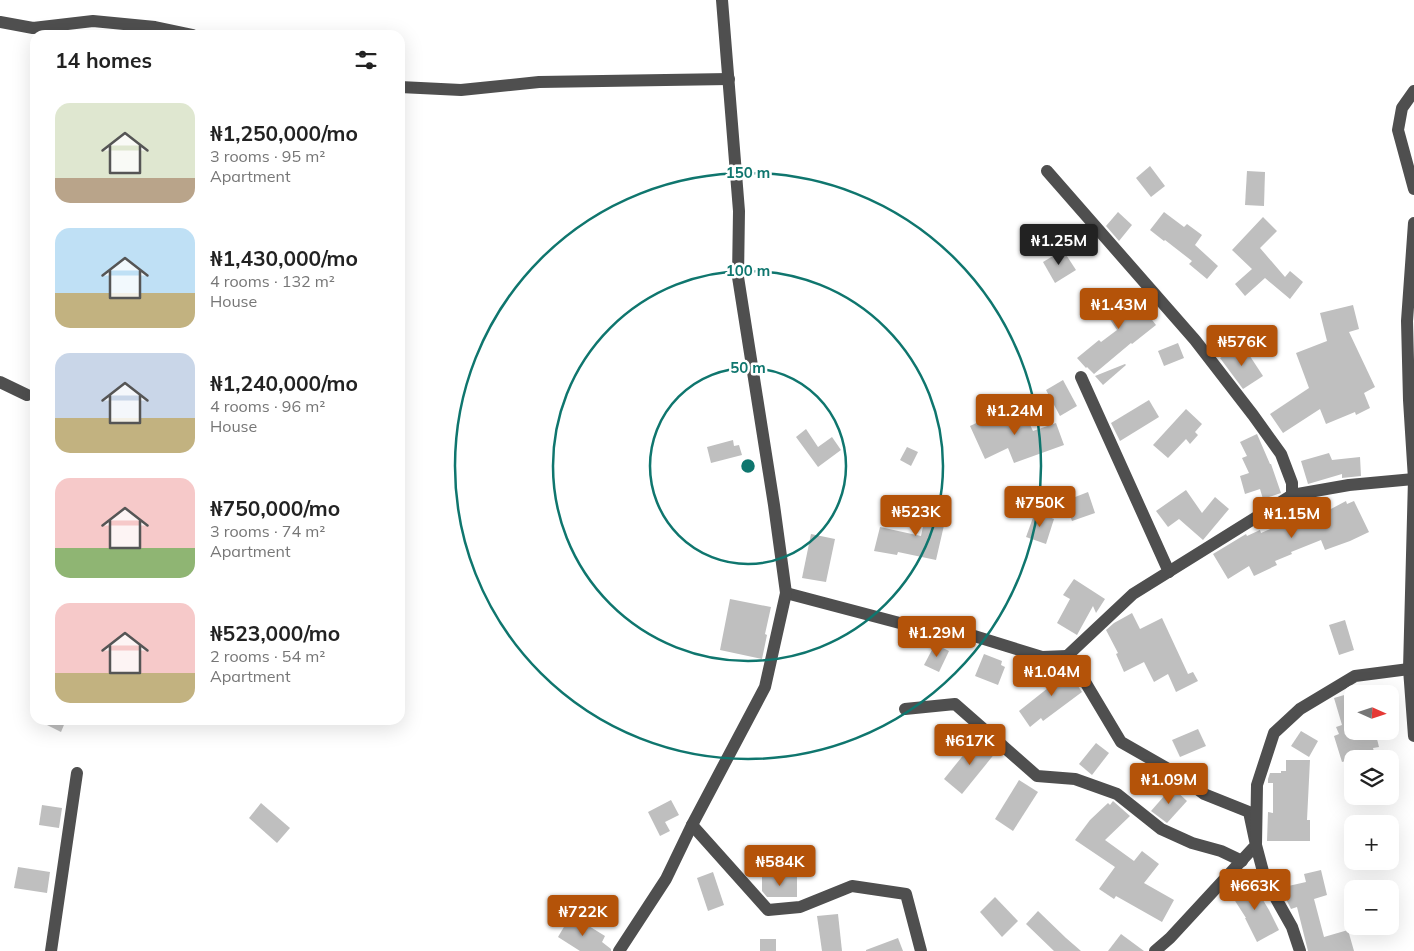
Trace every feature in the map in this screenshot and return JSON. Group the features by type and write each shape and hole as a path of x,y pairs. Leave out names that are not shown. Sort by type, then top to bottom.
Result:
{"street":[{"path":"619,951 666,879 692,825 765,687 786,593 738,277 740,211 722,0"},
{"path":"0,22 33,28 93,21 155,26 172,30"},
{"path":"405,87 461,90 539,82 729,79"},
{"path":"1414,92 1402,108 1398,130 1414,190"},
{"path":"1047,171 1195,340 1253,415 1281,454 1292,483 1292,495"},
{"path":"1414,223 1407,320 1409,400 1414,479 1412,664 1414,736"},
{"path":"1080,377 1169,572"},
{"path":"0,382 27,395"},
{"path":"786,593 930,631 971,635 1042,657 1067,656 1134,594 1292,495 1349,485 1414,479"},
{"path":"1067,656 1075,665 1121,742 1177,774 1204,794 1249,812 1265,879 1292,927 1300,951"},
{"path":"1155,951 1170,938 1256,846 1257,785 1274,733 1300,709 1354,676 1412,664"},
{"path":"905,709 955,704 1037,776 1075,779 1117,794 1161,829 1192,843 1221,851 1242,861"},
{"path":"51,951 77,773"},
{"path":"692,825 768,910 800,907 852,886 906,894 921,951"}],"building":[{"path":"1150,166 1165,186 1151,197 1136,178"},
{"path":"1247,171 1265,172 1264,206 1245,205"},
{"path":"1118,212 1132,225 1119,241 1106,226"},
{"path":"1164,212 1184,227 1187,224 1202,235 1195,245 1218,266 1207,279 1189,264 1192,261 1150,230"},
{"path":"1263,217 1277,231 1260,248 1285,277 1290,271 1303,282 1290,299 1265,278 1245,296 1235,284 1252,269 1232,250"},
{"path":"1063,250 1076,270 1055,283 1043,262"},
{"path":"1128,289 1130,293 1134,291 1140,300 1138,302 1156,325 1094,374 1077,358 1099,340 1101,342 1117,330 1101,306"},
{"path":"1353,305 1359,329 1349,332 1375,387 1364,393 1370,408 1356,415 1355,412 1326,424 1320,409 1283,433 1270,414 1309,388 1296,353 1327,341 1320,313"},
{"path":"1178,343 1184,358 1164,366 1158,351"},
{"path":"1242,344 1263,376 1243,389 1220,358"},
{"path":"1125,364 1103,385 1095,376"},
{"path":"1063,380 1077,406 1060,416 1046,390"},
{"path":"1149,400 1159,417 1120,441 1111,423"},
{"path":"1021,406 1033,431 1056,423 1064,445 1014,463 1008,448 985,459 970,426 989,417 991,421"},
{"path":"1186,409 1202,424 1195,432 1198,435 1190,444 1186,439 1168,458 1153,445"},
{"path":"806,429 818,447 832,437 841,450 818,467 796,437"},
{"path":"1257,434 1271,464 1281,493 1263,499 1260,489 1245,494 1240,476 1249,473 1242,458 1247,456 1240,442"},
{"path":"733,440 734,446 739,445 742,455 711,463 707,447"},
{"path":"907,447 918,452 911,466 900,460"},
{"path":"1329,453 1332,460 1360,457 1361,476 1342,478 1342,474 1308,484 1301,461"},
{"path":"1186,490 1202,513 1215,497 1229,509 1203,540 1179,519 1168,527 1156,511"},
{"path":"1088,492 1095,513 1072,521 1065,501"},
{"path":"1346,501 1347,504 1354,501 1369,532 1350,541 1325,550 1321,540 1291,552 1292,554 1275,561 1277,565 1254,576 1249,566 1228,579 1213,554 1246,534 1247,536 1260,530 1261,533 1280,525 1281,527 1311,515 1310,512 1327,506 1329,510"},
{"path":"928,503 948,508 936,560 898,552 897,555 874,551 880,527 921,536"},
{"path":"1035,512 1054,519 1046,544 1026,537"},
{"path":"811,534 835,539 826,582 802,578"},
{"path":"1074,579 1105,599 1096,613 1093,606 1077,635 1057,623 1070,599 1063,595"},
{"path":"730,599 771,607 762,659 720,650"},
{"path":"1132,613 1140,629 1162,618 1188,674 1193,672 1198,681 1176,692 1168,674 1154,682 1144,662 1124,672 1116,654 1118,653 1106,630"},
{"path":"1345,620 1354,650 1339,655 1329,625"},
{"path":"935,644 949,651 939,672 924,665"},
{"path":"984,654 1002,661 1001,665 1005,667 998,685 975,676"},
{"path":"1063,666 1082,692 1043,721 1041,718 1030,727 1019,711 1048,688 1043,683"},
{"path":"1344,695 1344,740 1377,740 1379,747 1373,748 1374,750 1344,750 1344,761 1342,762 1334,736 1339,734 1336,727 1342,725 1334,698"},
{"path":"47,725 64,725 61,732"},
{"path":"1198,729 1206,746 1180,757 1172,740"},
{"path":"1301,731 1318,741 1309,757 1291,746"},
{"path":"978,737 996,752 962,794 944,779"},
{"path":"1096,743 1109,753 1092,775 1079,764"},
{"path":"1286,760 1310,760 1307,820 1310,820 1310,841 1267,841 1268,812 1273,813 1273,783 1268,783 1268,779 1270,773 1286,771"},
{"path":"1019,780 1038,792 1013,831 995,819"},
{"path":"1172,787 1187,801 1167,823 1151,811"},
{"path":"671,800 679,815 665,822 670,831 660,836 648,812"},
{"path":"1113,801 1130,816 1105,840 1134,861 1142,851 1159,864 1144,883 1174,900 1162,922 1116,896 1114,899 1099,889 1115,867 1075,840 1090,820 1108,803 1110,805"},
{"path":"261,803 290,828 277,843 249,818"},
{"path":"42,805 62,808 59,828 39,825"},
{"path":"18,867 50,872 47,893 14,888"},
{"path":"1321,870 1327,895 1314,899 1324,937 1344,931 1344,935 1349,935 1354,951 1308,951 1297,907 1291,909 1284,887 1306,882 1304,874"},
{"path":"713,872 724,905 708,911 697,878"},
{"path":"762,877 797,877 797,897 767,897 762,891"},
{"path":"1251,880 1279,930 1257,942 1246,918 1230,893"},
{"path":"995,897 1018,921 1002,937 980,912"},
{"path":"1038,911 1081,951 1054,951 1026,924"},
{"path":"838,914 842,951 822,951 817,916"},
{"path":"571,915 605,936 602,942 611,951 580,951 558,937"},
{"path":"1121,934 1144,951 1108,951"},
{"path":"898,938 903,951 866,951 866,950"},
{"path":"760,939 776,939 776,951 760,951"}]}
